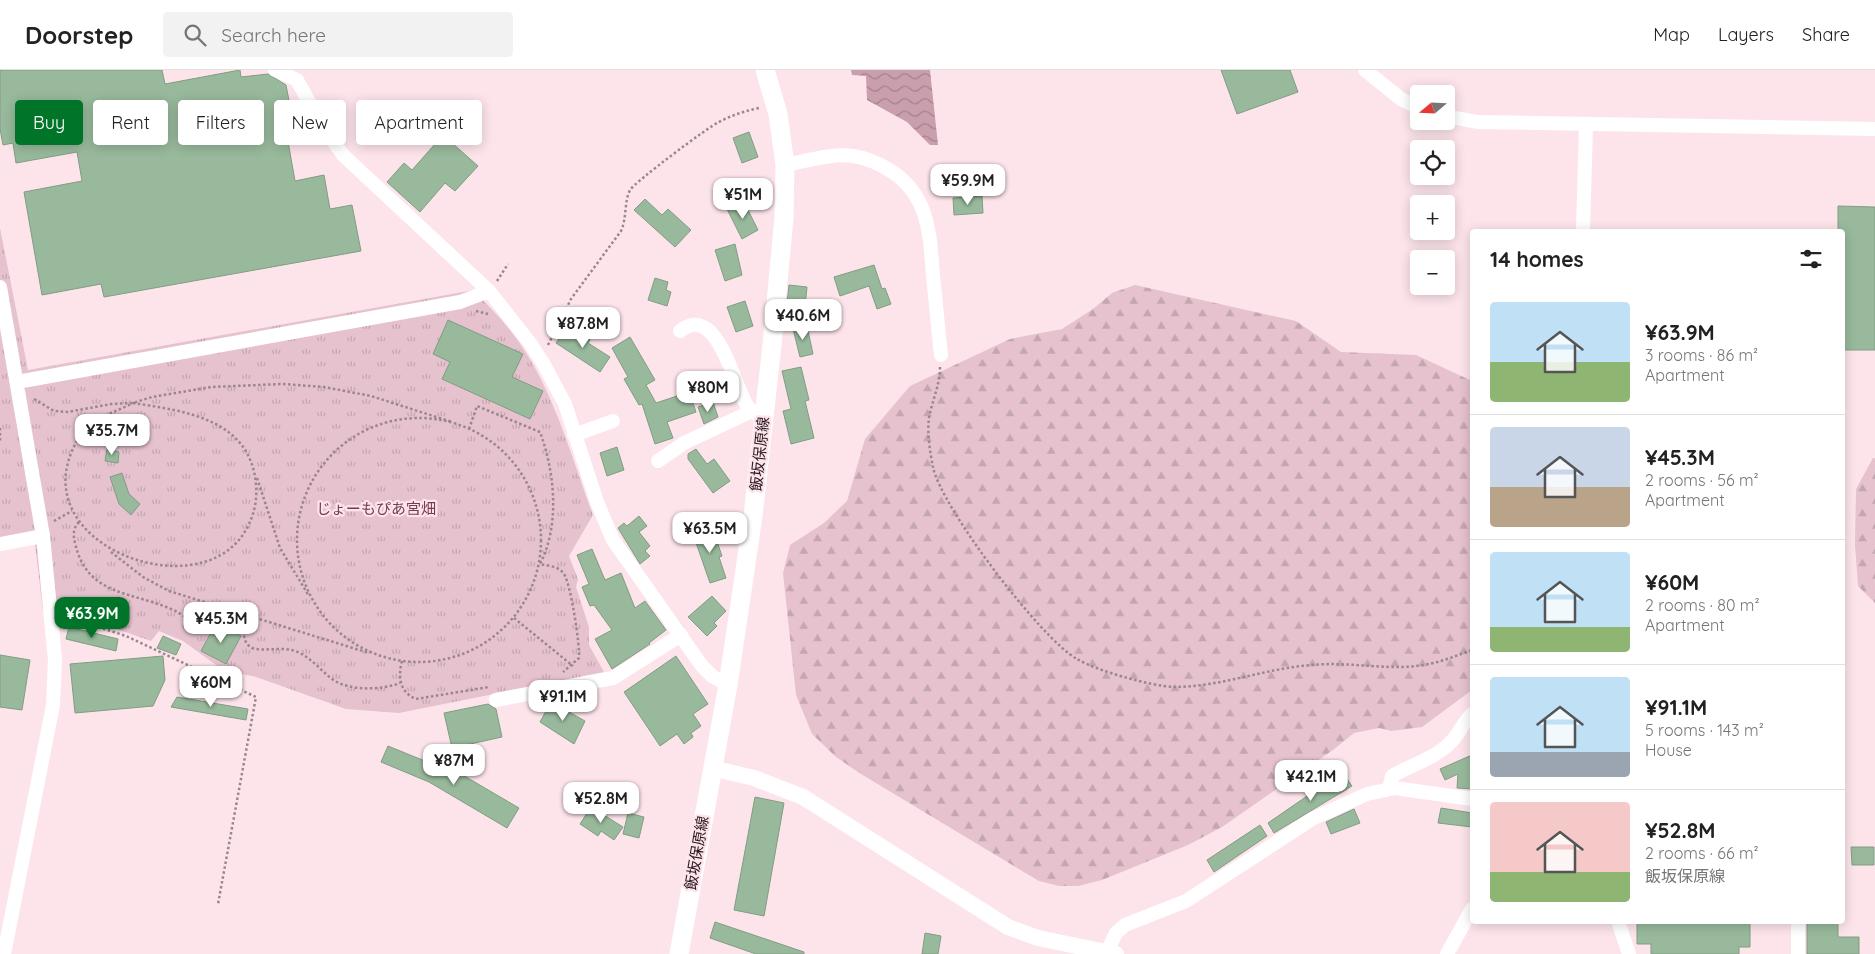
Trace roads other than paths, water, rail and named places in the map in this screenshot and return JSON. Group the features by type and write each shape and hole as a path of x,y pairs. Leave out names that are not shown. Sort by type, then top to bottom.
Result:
{"main road":[{"name":"飯坂保原線","path":"679,954 728,685 753,516 758,414 784,218 785,164 776,105 765,70"}],"street":[{"path":"275,70 292,77 300,84 320,122 343,155 489,291 540,357 565,404 597,502 613,540 702,666 712,676 728,685"},
{"path":"1366,70 1401,99 1410,104"},
{"path":"1455,118 1477,122 1586,125 1875,129"},
{"path":"1583,229 1586,125"},
{"path":"785,164 830,156 852,156 884,167 900,177 910,187 923,207 929,232 941,355"},
{"path":"0,287 43,536 55,660 53,705 4,954"},
{"path":"17,382 460,302 489,291"},
{"path":"658,461 684,443 758,414 743,400 724,352 709,331 702,325 696,324 680,331"},
{"path":"574,435 613,421"},
{"path":"0,544 43,536"},
{"path":"496,693 613,678 681,635"},
{"path":"1389,789 1392,776 1443,749 1451,742 1462,723 1470,716"},
{"path":"712,768 761,781 803,796 1008,927 1038,938 1112,953 1116,933 1125,925 1186,901 1312,820 1367,794 1389,789 1470,799"},
{"path":"1447,954 1470,913"},
{"path":"1619,924 1629,954"},
{"path":"1798,924 1798,954"}],"water":[{"path":"851,70 930,70 938,145 930,145 907,122 867,100 866,76 852,75"}],"park label":[{"name":"じょーもぴあ宮畑","path":"376,509"}]}
